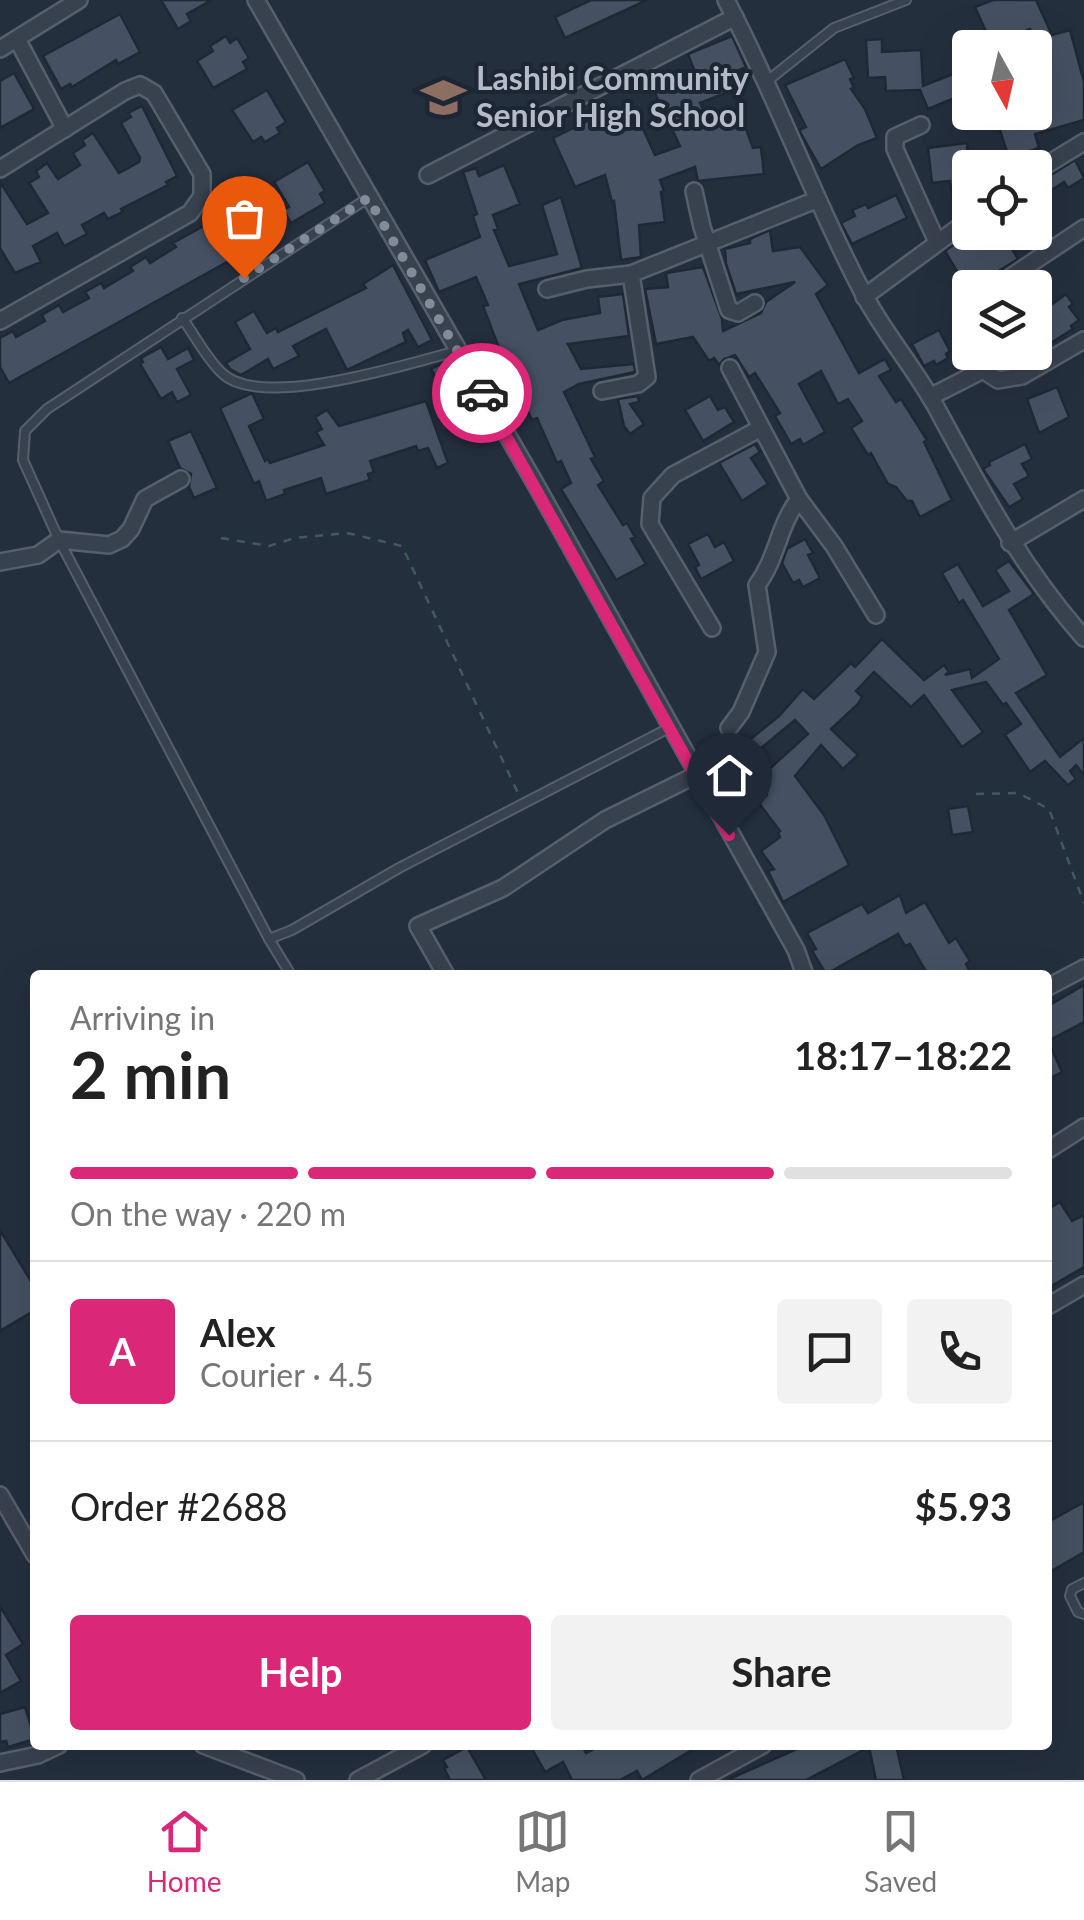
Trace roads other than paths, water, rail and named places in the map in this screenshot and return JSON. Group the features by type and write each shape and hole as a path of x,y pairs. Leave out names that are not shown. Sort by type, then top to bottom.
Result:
{"street":[{"path":"0,50 80,0"},
{"path":"256,0 534,482 796,950 803,970"},
{"path":"726,0 864,297 930,398 1010,543 1048,598 1084,638"},
{"path":"428,175 735,17"},
{"path":"17,39 65,130"},
{"path":"0,169 140,85 154,93 202,174 202,196 190,212 0,321"},
{"path":"921,125 895,137 895,149 937,242"},
{"path":"1052,162 1084,142"},
{"path":"694,191 729,310 738,313 755,303"},
{"path":"547,289 631,274 816,200"},
{"path":"1021,270 1084,228"},
{"path":"864,297 952,232"},
{"path":"602,390 638,384 647,377 631,274"},
{"path":"1052,359 1084,340"},
{"path":"730,368 798,500 834,546 876,615"},
{"path":"930,398 983,370 998,380 1032,370"},
{"path":"712,628 650,524 652,498 673,475 761,428"},
{"path":"0,562 38,555 59,540 109,545 122,539 145,499 181,478"},
{"path":"1010,543 1084,498"},
{"path":"729,728 767,652 757,585 769,569 788,512 798,500"},
{"path":"443,970 418,926 503,888 605,820 696,775"},
{"path":"1052,985 1084,968"},
{"path":"1052,1147 1084,1127"},
{"path":"1052,1304 1084,1284"},
{"path":"0,1496 30,1547"},
{"path":"0,1763 49,1750"},
{"path":"215,1750 278,1777 296,1780"},
{"path":"358,1780 414,1750"},
{"path":"699,1780 754,1750"}],"lane":[{"path":"766,82 834,28 906,0"},
{"path":"288,970 59,540 22,460 25,431 47,409 368,198"},
{"path":"182,318 224,375 248,387 272,390 358,377 457,351"},
{"path":"270,939 669,728"},
{"path":"1084,1583 1072,1590 1070,1596 1078,1612 1084,1614"}],"place":[{"name":"Lashibi Community Senior High School","path":"443,97"}]}
